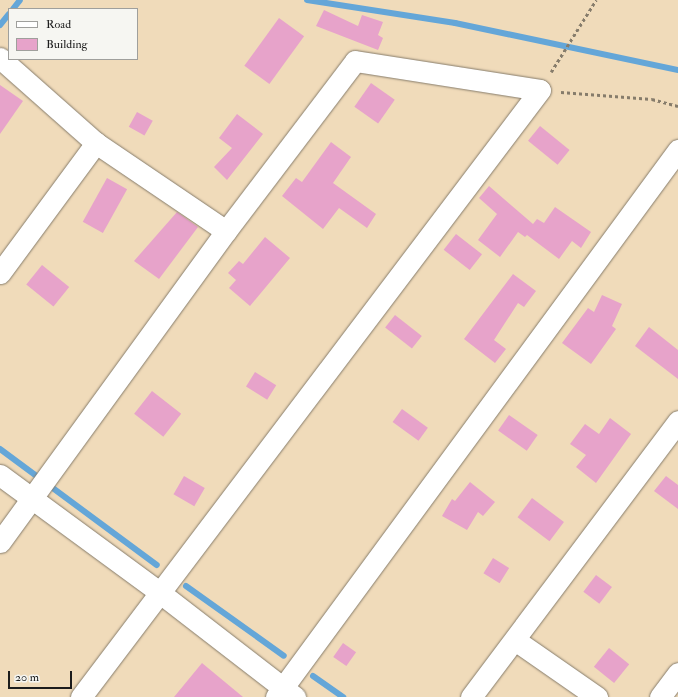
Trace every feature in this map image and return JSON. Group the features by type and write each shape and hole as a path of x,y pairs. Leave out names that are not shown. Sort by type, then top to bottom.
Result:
{"street":[{"path":"0,58 96,143 226,231"},
{"path":"0,542 226,231 355,60 540,90 81,697"},
{"path":"0,273 96,143"},
{"path":"0,474 159,592 285,694 678,150"},
{"path":"471,697 678,421"},
{"path":"515,640 597,697"},
{"path":"660,697 678,673"}],"path":[{"path":"559,58 585,14 596,0"},
{"path":"540,90 652,99 678,106"}],"building":[{"path":"324,10 358,26 362,15 383,22 378,35 383,38 378,50 316,26"},
{"path":"279,18 304,36 269,84 244,66"},
{"path":"371,83 395,100 378,123 354,107"},
{"path":"0,85 23,101 0,134"},
{"path":"137,112 153,121 145,136 129,127"},
{"path":"237,114 263,134 227,180 214,167 232,148 219,138"},
{"path":"540,126 570,150 558,165 528,141"},
{"path":"331,142 351,157 333,183 376,214 367,228 339,208 323,229 282,196 296,178 302,182"},
{"path":"107,178 127,189 103,233 83,222"},
{"path":"489,186 533,224 537,219 544,223 555,207 591,232 581,248 572,241 559,259 527,235 525,237 518,232 500,257 478,240 497,214 479,198"},
{"path":"177,212 198,227 159,279 134,261"},
{"path":"456,234 482,254 470,270 444,250"},
{"path":"265,237 290,258 250,306 229,288 236,280 228,273 239,261 243,264"},
{"path":"42,265 69,287 53,306 26,284"},
{"path":"513,274 536,291 524,307 518,303 494,340 506,349 495,363 464,339"},
{"path":"602,295 622,304 612,326 616,329 591,364 562,343 588,308 594,312"},
{"path":"395,315 422,336 412,349 385,328"},
{"path":"649,327 678,350 678,379 635,346"},
{"path":"255,372 276,385 267,400 246,386"},
{"path":"152,391 181,414 163,437 134,414"},
{"path":"402,409 428,428 418,441 393,422"},
{"path":"509,415 538,435 527,451 498,431"},
{"path":"610,418 631,434 596,483 576,467 586,455 570,444 585,424 599,434"},
{"path":"184,476 205,488 194,506 174,494"},
{"path":"666,476 678,485 678,509 654,491"},
{"path":"470,482 495,502 483,516 478,512 467,530 442,516 452,499 455,501"},
{"path":"532,498 564,522 550,541 518,517"},
{"path":"493,558 509,568 500,583 483,573"},
{"path":"596,575 612,587 599,604 583,592"},
{"path":"343,643 356,652 346,666 333,657"},
{"path":"609,648 629,664 614,683 594,667"},
{"path":"202,663 243,697 174,697"}],"waterway":[{"path":"14,8 20,0"},
{"path":"307,0 455,23 678,70"},
{"path":"0,25 8,15"},
{"path":"0,449 157,565"},
{"path":"186,586 284,656"},
{"path":"313,676 343,697"}]}
